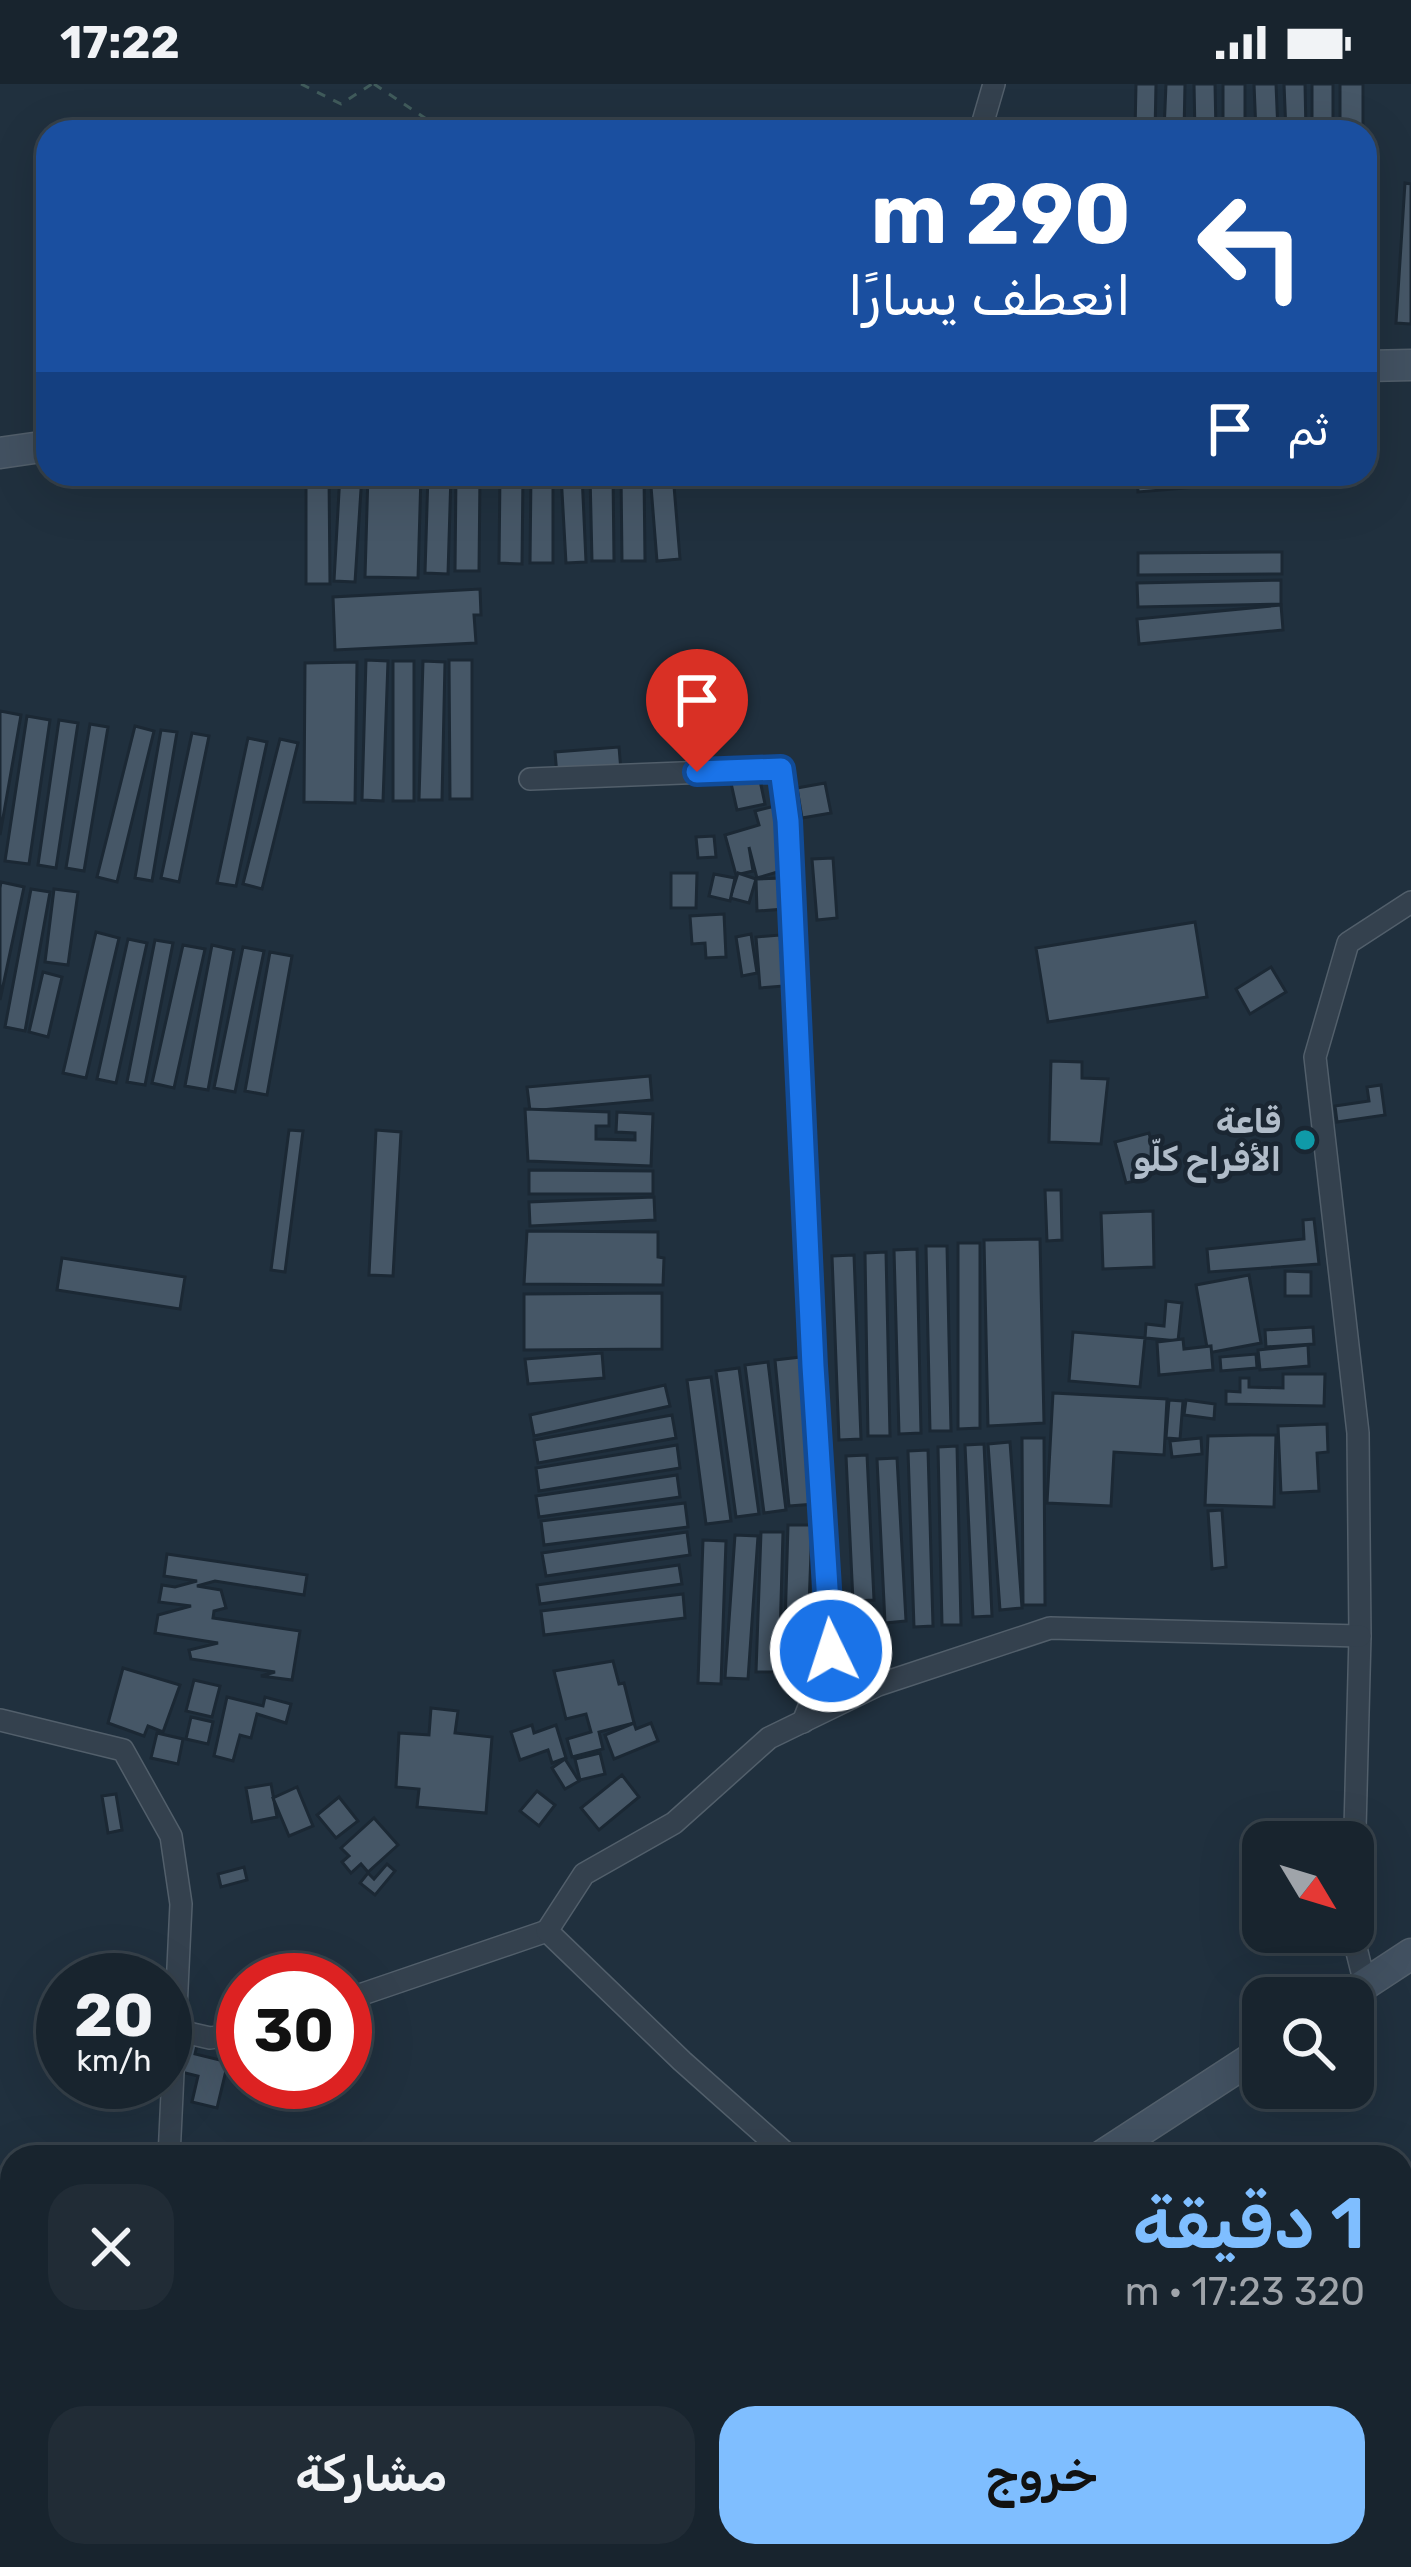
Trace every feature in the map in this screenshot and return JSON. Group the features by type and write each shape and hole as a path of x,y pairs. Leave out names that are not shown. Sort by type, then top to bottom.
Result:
{"main road":[{"path":"1377,366 1411,365"},
{"path":"0,453 36,448"},
{"path":"1374,1978 1411,1954"},
{"path":"1118,2145 1242,2065"}],"street":[{"path":"984,120 994,84"},
{"path":"530,779 781,769 788,821 831,1651 803,1722"},
{"path":"1355,1821 1358,1433 1315,1058 1348,944 1411,902"},
{"path":"372,1991 548,1931 584,1874 674,1823 770,1738 878,1685 1050,1628 1360,1636"},
{"path":"0,1720 123,1750 171,1835 181,1904 179,1953"},
{"path":"548,1931 776,2145"},
{"path":"170,2145 171,2109"}],"path":[{"path":"301,84 341,104 373,84 428,120"}],"building":[{"path":"1136,84 1156,84 1155,120 1135,120"},
{"path":"1166,84 1185,84 1184,120 1164,120"},
{"path":"1194,84 1215,84 1216,120 1195,120"},
{"path":"1223,84 1245,84 1245,120 1223,120"},
{"path":"1254,84 1276,84 1278,120 1256,120"},
{"path":"1284,84 1305,84 1306,120 1286,120"},
{"path":"1312,84 1333,84 1333,120 1312,120"},
{"path":"1340,84 1363,84 1363,120 1340,120"},
{"path":"1405,183 1411,184 1411,324 1396,323"},
{"path":"306,486 329,486 330,584 306,584"},
{"path":"339,486 361,486 355,582 334,581"},
{"path":"368,486 421,486 418,578 365,577"},
{"path":"428,486 451,486 448,574 425,573"},
{"path":"456,486 480,486 479,571 455,571"},
{"path":"500,486 523,486 522,564 499,563"},
{"path":"531,486 553,486 553,563 530,563"},
{"path":"562,486 583,486 586,562 566,563"},
{"path":"590,486 613,486 614,561 592,561"},
{"path":"621,486 644,486 645,561 622,561"},
{"path":"651,486 674,486 680,559 657,561"},
{"path":"1138,486 1210,486 1138,492"},
{"path":"1282,552 1282,574 1138,575 1138,553"},
{"path":"1281,580 1281,604 1138,607 1137,583"},
{"path":"480,589 481,615 474,615 476,643 335,650 333,597"},
{"path":"1281,605 1283,630 1139,644 1137,619"},
{"path":"366,660 388,661 383,801 362,800"},
{"path":"449,660 472,660 472,799 450,799"},
{"path":"393,661 414,661 414,801 393,801"},
{"path":"423,661 445,662 442,800 419,800"},
{"path":"357,662 355,803 304,802 305,663"},
{"path":"0,711 21,715 0,835"},
{"path":"27,716 50,720 29,864 5,861"},
{"path":"59,720 78,723 56,868 38,865"},
{"path":"90,724 108,727 84,871 66,868"},
{"path":"135,726 154,731 117,882 97,877"},
{"path":"161,730 177,732 152,881 135,878"},
{"path":"192,733 209,736 179,882 161,878"},
{"path":"248,738 267,742 236,886 217,883"},
{"path":"280,739 298,743 262,889 243,884"},
{"path":"619,747 621,771 557,775 555,752"},
{"path":"759,776 765,804 737,810 731,783"},
{"path":"825,783 831,813 802,818 797,788"},
{"path":"775,806 791,868 757,878 749,847 753,871 736,875 725,835 759,825 755,811"},
{"path":"714,836 716,857 698,858 696,837"},
{"path":"833,858 837,918 817,920 812,859"},
{"path":"671,873 697,873 696,908 671,908"},
{"path":"738,873 756,879 749,903 730,898"},
{"path":"714,874 735,878 730,901 709,896"},
{"path":"783,878 784,909 757,911 756,879"},
{"path":"1,882 24,887 0,1000 0,888"},
{"path":"31,889 50,892 25,1031 5,1027"},
{"path":"54,889 78,892 68,965 45,962"},
{"path":"724,914 726,957 706,958 705,943 692,944 690,916"},
{"path":"1195,922 1207,997 1048,1022 1036,948"},
{"path":"96,932 119,938 86,1078 63,1073"},
{"path":"751,934 757,973 742,976 736,937"},
{"path":"780,935 784,986 760,988 756,937"},
{"path":"128,939 147,943 116,1083 97,1079"},
{"path":"155,940 173,943 145,1085 127,1082"},
{"path":"183,945 205,949 174,1088 152,1083"},
{"path":"212,945 234,950 208,1090 185,1086"},
{"path":"243,947 264,951 235,1092 214,1088"},
{"path":"270,952 292,956 267,1095 245,1091"},
{"path":"1271,967 1286,992 1250,1014 1236,989"},
{"path":"43,972 62,977 48,1037 29,1032"},
{"path":"1051,1061 1082,1062 1082,1078 1108,1079 1101,1144 1049,1142"},
{"path":"650,1076 652,1100 530,1111 527,1087"},
{"path":"1381,1085 1385,1115 1337,1122 1335,1106 1369,1101 1367,1087"},
{"path":"525,1109 609,1112 609,1126 596,1126 596,1139 635,1140 635,1133 616,1132 617,1112 653,1114 651,1166 528,1161"},
{"path":"289,1130 303,1131 285,1272 271,1270"},
{"path":"376,1130 401,1132 393,1276 369,1275"},
{"path":"1149,1133 1158,1166 1137,1171 1139,1180 1126,1183 1115,1142"},
{"path":"529,1170 653,1171 653,1194 529,1194"},
{"path":"1045,1190 1061,1190 1062,1240 1047,1241"},
{"path":"654,1197 655,1220 530,1226 529,1202"},
{"path":"1153,1211 1154,1267 1103,1269 1101,1213"},
{"path":"1314,1219 1319,1264 1209,1272 1207,1249 1304,1239 1303,1220"},
{"path":"527,1231 658,1232 663,1285 524,1284"},
{"path":"1040,1239 1044,1423 988,1426 984,1240"},
{"path":"958,1243 980,1243 980,1428 958,1429"},
{"path":"926,1246 947,1246 951,1431 930,1431"},
{"path":"917,1249 921,1433 899,1434 894,1250"},
{"path":"886,1252 890,1436 868,1436 865,1253"},
{"path":"854,1255 861,1439 839,1440 832,1256"},
{"path":"62,1258 185,1277 180,1309 57,1290"},
{"path":"1285,1271 1311,1272 1311,1296 1285,1296"},
{"path":"1249,1275 1261,1343 1208,1353 1196,1285"},
{"path":"662,1293 662,1349 524,1350 524,1294"},
{"path":"1166,1301 1182,1303 1178,1341 1145,1338 1146,1324 1164,1326"},
{"path":"1313,1327 1314,1344 1266,1347 1265,1330"},
{"path":"1073,1332 1145,1338 1140,1387 1069,1381"},
{"path":"1183,1339 1184,1349 1211,1346 1213,1370 1159,1375 1157,1342"},
{"path":"1308,1345 1309,1366 1260,1370 1258,1350"},
{"path":"602,1353 604,1378 528,1384 525,1359"},
{"path":"1256,1354 1257,1368 1221,1371 1220,1357"},
{"path":"801,1357 815,1504 789,1506 775,1360"},
{"path":"768,1362 786,1510 764,1513 745,1365"},
{"path":"739,1368 759,1514 736,1517 716,1371"},
{"path":"1283,1374 1325,1374 1324,1406 1226,1404 1226,1391 1240,1392 1240,1378 1249,1378 1249,1387 1283,1388"},
{"path":"711,1377 731,1521 706,1524 687,1380"},
{"path":"665,1385 670,1406 534,1436 530,1415"},
{"path":"1053,1393 1167,1399 1164,1455 1114,1452 1111,1506 1047,1503"},
{"path":"1169,1400 1183,1401 1180,1439 1166,1438"},
{"path":"1186,1400 1215,1404 1214,1419 1184,1415"},
{"path":"672,1415 676,1438 538,1463 534,1440"},
{"path":"1327,1424 1328,1452 1317,1453 1319,1491 1281,1493 1278,1426"},
{"path":"1276,1435 1274,1507 1205,1505 1208,1436"},
{"path":"1022,1438 1044,1438 1045,1605 1023,1605"},
{"path":"1201,1438 1202,1454 1172,1457 1170,1441"},
{"path":"1010,1442 1022,1608 1000,1610 988,1444"},
{"path":"984,1444 992,1616 973,1617 965,1445"},
{"path":"677,1445 680,1468 539,1491 536,1468"},
{"path":"957,1446 961,1625 942,1625 938,1447"},
{"path":"928,1450 933,1626 914,1627 908,1451"},
{"path":"867,1455 874,1600 853,1601 846,1456"},
{"path":"897,1458 906,1621 885,1623 877,1459"},
{"path":"677,1475 680,1497 539,1517 536,1496"},
{"path":"685,1503 688,1527 544,1545 541,1521"},
{"path":"1222,1510 1226,1567 1212,1569 1208,1511"},
{"path":"788,1525 812,1525 807,1661 784,1661"},
{"path":"687,1532 690,1555 546,1576 542,1553"},
{"path":"761,1532 783,1532 779,1672 756,1672"},
{"path":"735,1535 758,1536 748,1679 725,1678"},
{"path":"703,1540 726,1541 721,1684 698,1683"},
{"path":"167,1554 307,1575 304,1595 215,1581 197,1586 221,1590 226,1608 214,1611 213,1618 300,1631 292,1680 261,1676 275,1672 191,1659 189,1650 218,1643 155,1633 158,1615 191,1606 159,1602 162,1585 197,1581 164,1576"},
{"path":"679,1565 682,1584 540,1604 537,1585"},
{"path":"683,1594 685,1618 544,1635 541,1611"},
{"path":"613,1661 634,1723 599,1732 603,1749 572,1757 567,1739 591,1732 586,1714 566,1719 554,1671"},
{"path":"123,1668 180,1685 163,1732 148,1726 144,1736 108,1723"},
{"path":"194,1680 220,1686 212,1717 186,1711"},
{"path":"227,1697 263,1706 265,1697 291,1704 286,1723 257,1714 251,1738 240,1735 233,1761 214,1756"},
{"path":"431,1708 458,1711 455,1733 492,1737 486,1813 417,1807 419,1789 396,1787 399,1733 429,1735"},
{"path":"191,1717 213,1722 208,1744 186,1739"},
{"path":"634,1723 636,1729 651,1723 658,1741 614,1759 605,1735"},
{"path":"532,1725 534,1733 556,1725 566,1758 552,1763 548,1750 520,1760 511,1732"},
{"path":"157,1733 183,1739 178,1764 151,1758"},
{"path":"600,1753 605,1774 580,1780 575,1759"},
{"path":"565,1759 579,1781 565,1789 552,1768"},
{"path":"622,1775 639,1797 599,1830 581,1808"},
{"path":"271,1784 277,1817 252,1822 246,1788"},
{"path":"297,1787 313,1826 289,1836 273,1798"},
{"path":"537,1791 555,1805 539,1826 520,1811"},
{"path":"116,1794 122,1830 108,1833 102,1796"},
{"path":"339,1797 358,1821 336,1838 317,1815"},
{"path":"374,1818 398,1845 368,1872 361,1864 351,1873 342,1862 349,1856 341,1848"},
{"path":"387,1864 395,1871 375,1895 360,1883 368,1873 374,1879"},
{"path":"244,1867 247,1880 221,1887 218,1874"},
{"path":"192,2040 198,2041 195,2054 216,2059 216,2108 192,2102 198,2076 192,2075"}],"place":[{"name":"قاعة الأفراح كلّو","path":"1305,1140"}],"route":[{"path":"697,772 781,769 788,821 831,1651"}]}
